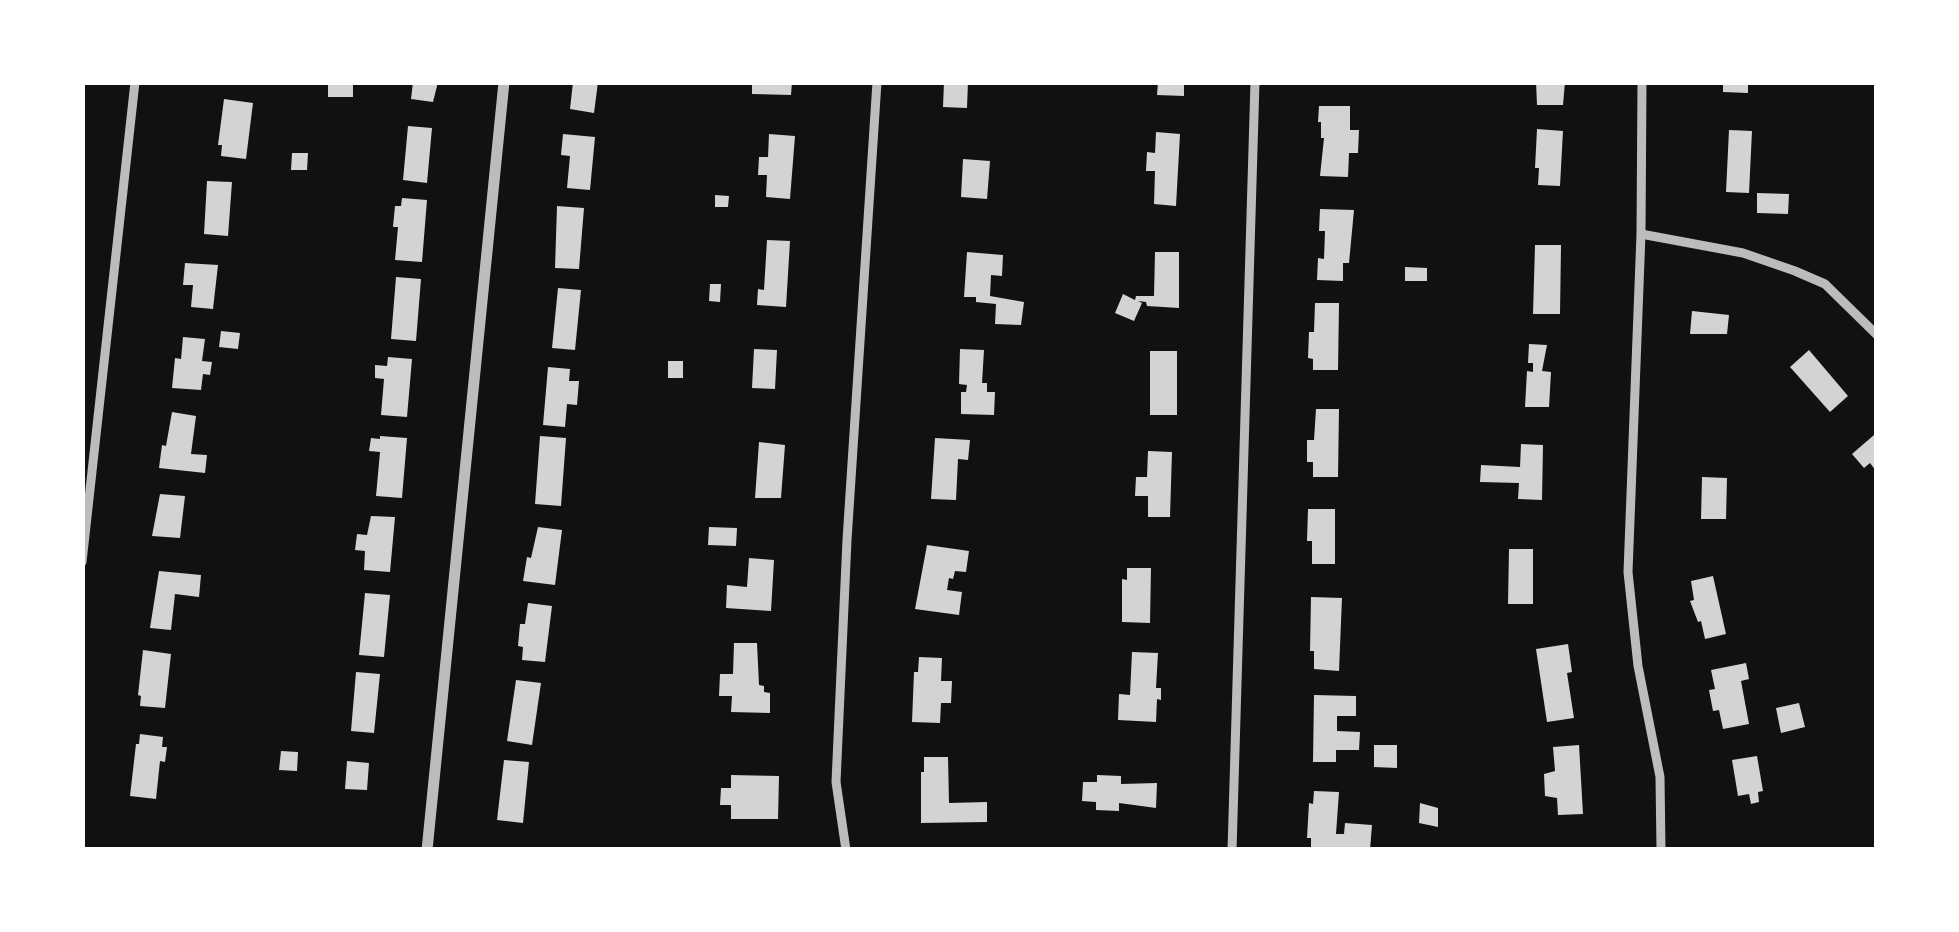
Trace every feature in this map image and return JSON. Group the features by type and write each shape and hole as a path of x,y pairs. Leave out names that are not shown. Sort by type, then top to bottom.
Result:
{"street":[{"path":"82,562 135,82"},
{"path":"427,850 504,82"},
{"path":"846,850 836,782 847,540 878,82"},
{"path":"1232,850 1255,82"},
{"path":"1642,82 1628,572 1638,666 1660,778 1661,850"},
{"path":"1640,234 1744,253 1796,270 1825,284 1876,334"}],"building":[{"path":"413,82 438,82 433,102 411,99"},
{"path":"573,82 598,82 594,113 570,109"},
{"path":"752,82 792,82 791,95 752,94"},
{"path":"944,82 968,82 967,108 943,107"},
{"path":"1158,82 1184,82 1184,96 1157,95"},
{"path":"1536,82 1565,82 1563,105 1537,105"},
{"path":"1723,82 1748,82 1748,93 1723,92"},
{"path":"328,84 353,85 353,97 328,97"},
{"path":"224,99 253,103 246,159 221,156 222,145 218,145"},
{"path":"1319,106 1350,106 1350,130 1359,130 1358,153 1349,153 1348,177 1320,176 1324,138 1318,122"},
{"path":"408,126 432,128 427,183 403,180"},
{"path":"1537,129 1563,131 1560,186 1538,185"},
{"path":"1729,130 1752,131 1749,193 1726,192"},
{"path":"1156,132 1180,134 1176,206 1154,204 1155,171 1146,171 1147,152 1155,153"},
{"path":"563,134 595,137 590,190 567,188 570,156 561,155"},
{"path":"769,134 795,136 790,199 766,197 767,175 758,175 759,157 768,157"},
{"path":"292,153 308,153 307,170 291,170"},
{"path":"963,159 990,161 987,199 961,197"},
{"path":"207,181 232,182 228,236 204,234"},
{"path":"1757,193 1789,194 1788,214 1757,213"},
{"path":"715,195 729,196 728,207 715,207"},
{"path":"402,198 427,200 422,262 395,260 395,206 401,206"},
{"path":"557,206 584,208 579,269 555,268"},
{"path":"1320,209 1354,210 1349,263 1343,263 1343,281 1317,280 1318,258 1324,259 1325,231 1319,231"},
{"path":"767,240 790,241 786,307 757,305 758,289 764,290"},
{"path":"1535,245 1561,245 1560,314 1533,314"},
{"path":"967,252 1003,255 1002,276 991,275 990,296 1024,302 1021,325 995,324 996,304 964,297"},
{"path":"1155,252 1179,252 1179,308 1147,306 1146,302 1138,301 1142,303 1134,321 1115,313 1123,294 1135,300 1136,296 1154,296"},
{"path":"185,263 218,265 213,309 191,307 193,285 183,285"},
{"path":"1405,267 1427,268 1427,281 1405,281"},
{"path":"396,277 421,279 416,341 391,339"},
{"path":"710,284 721,284 720,302 709,301"},
{"path":"558,288 581,290 575,350 552,348"},
{"path":"1315,303 1339,303 1338,370 1313,370 1313,359 1308,358"},
{"path":"1692,311 1729,315 1727,334 1690,334"},
{"path":"221,331 240,333 238,349 219,347"},
{"path":"183,337 205,339 202,361 212,362 210,375 203,374 201,390 172,388 175,358 181,359"},
{"path":"1529,344 1547,345 1542,371 1551,372 1549,407 1525,407 1527,371 1533,372 1533,363 1528,363"},
{"path":"754,349 777,350 775,389 752,388"},
{"path":"960,349 984,350 982,383 987,383 987,392 995,392 994,415 961,414 961,392 966,392 967,385 959,384"},
{"path":"1809,350 1848,396 1830,412 1790,367"},
{"path":"1150,351 1177,351 1177,415 1150,415"},
{"path":"388,357 412,359 407,417 381,415 384,379 375,378 375,365 387,366"},
{"path":"668,361 683,361 683,378 668,378"},
{"path":"548,367 570,369 569,381 579,381 577,405 567,404 565,427 543,425"},
{"path":"1316,409 1339,409 1338,477 1313,477 1313,462 1307,462 1307,440 1314,440"},
{"path":"172,412 196,416 191,454 207,455 205,473 159,468"},
{"path":"1874,435 1876,471 1870,463 1864,468 1852,454"},
{"path":"540,436 566,438 561,506 535,504"},
{"path":"371,438 407,438 402,498 376,496 380,452 369,451"},
{"path":"935,438 970,440 968,460 958,459 956,500 931,499"},
{"path":"759,442 785,445 781,498 755,498"},
{"path":"1521,444 1543,445 1542,500 1518,499 1519,483 1480,482 1481,465 1520,467"},
{"path":"1148,451 1172,452 1170,517 1148,517 1148,496 1135,496 1136,477 1147,477"},
{"path":"1702,477 1727,478 1726,519 1701,519"},
{"path":"160,494 185,496 180,538 152,536"},
{"path":"1308,509 1335,509 1335,564 1312,564 1312,541 1307,541"},
{"path":"371,516 395,517 390,572 364,570 365,551 355,550 357,534 367,535"},
{"path":"538,527 562,530 555,585 523,581"},
{"path":"709,527 737,528 736,546 708,545"},
{"path":"927,545 969,551 966,572 955,571 947,590 962,592 959,615 915,609"},
{"path":"1509,549 1533,549 1533,604 1508,604"},
{"path":"749,558 774,560 771,611 726,608 727,585 747,587"},
{"path":"1127,568 1151,568 1150,623 1122,622 1122,579 1127,580"},
{"path":"159,571 201,575 199,597 175,594 171,630 150,628"},
{"path":"1713,576 1726,634 1705,639 1690,601 1694,600 1691,581"},
{"path":"365,593 390,595 384,657 359,655"},
{"path":"1311,597 1342,598 1339,671 1314,669 1314,651 1310,651"},
{"path":"528,603 552,606 545,662 522,660 523,647 518,646 520,624 525,624"},
{"path":"734,643 757,643 759,685 770,693 770,713 731,712 732,696 719,696 720,674 733,674"},
{"path":"1568,644 1572,672 1567,673 1574,718 1547,722 1536,649"},
{"path":"143,650 171,654 165,708 140,706"},
{"path":"1132,652 1158,653 1156,688 1161,688 1161,700 1157,699 1156,722 1118,720 1119,694 1130,695"},
{"path":"919,657 942,658 941,681 952,681 951,703 941,703 940,723 912,722 914,672 918,672"},
{"path":"1746,663 1749,679 1741,681 1749,724 1723,729 1719,710 1713,711 1709,690 1715,689 1711,670"},
{"path":"356,672 380,674 374,733 351,731"},
{"path":"516,680 541,683 532,745 507,741"},
{"path":"1314,695 1356,696 1356,716 1337,716 1337,731 1360,732 1359,750 1336,750 1336,762 1313,762"},
{"path":"1799,703 1805,727 1781,733 1776,708"},
{"path":"140,734 163,737 162,747 167,747 165,762 160,761 156,799 130,796"},
{"path":"1374,745 1397,745 1397,768 1374,767"},
{"path":"1579,745 1583,814 1558,815 1557,798 1545,796 1544,774 1555,771 1553,747"},
{"path":"281,751 298,752 297,771 279,770"},
{"path":"1757,756 1763,791 1758,792 1759,802 1751,804 1749,794 1738,796 1732,760"},
{"path":"924,757 948,757 949,803 987,802 987,822 921,823"},
{"path":"504,760 529,762 523,823 497,820"},
{"path":"347,761 369,763 367,790 345,789"},
{"path":"731,775 779,776 778,819 731,819 731,805 720,805 721,788 731,788"},
{"path":"1097,775 1121,776 1121,784 1157,783 1156,808 1119,803 1119,811 1096,810 1096,802 1082,801 1083,782 1097,782"},
{"path":"1314,791 1339,792 1336,834 1344,834 1345,823 1372,825 1370,850 1311,850 1311,838 1307,838 1309,803 1313,804"},
{"path":"1420,803 1438,808 1438,827 1419,823"}]}
